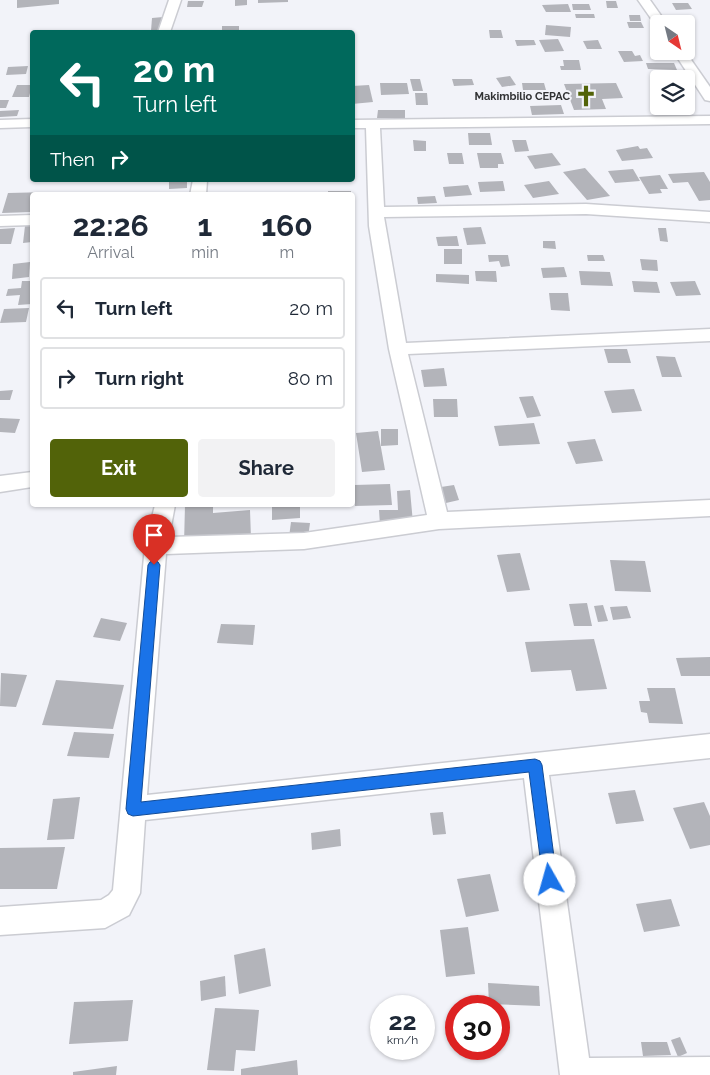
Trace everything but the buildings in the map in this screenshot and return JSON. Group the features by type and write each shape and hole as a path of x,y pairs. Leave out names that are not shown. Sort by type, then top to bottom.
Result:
{"street":[{"path":"165,30 175,0"},
{"path":"644,0 655,15"},
{"path":"685,60 710,97"},
{"path":"355,124 710,120"},
{"path":"0,124 30,123"},
{"path":"373,124 377,212 398,349 439,521"},
{"path":"377,212 586,209 710,217"},
{"path":"0,221 30,220"},
{"path":"398,349 710,335"},
{"path":"0,484 30,480"},
{"path":"0,921 105,914 119,905 126,893 156,546 165,507"},
{"path":"156,546 304,541 439,521 710,508"},
{"path":"133,809 710,746"},
{"path":"535,765 576,1074 710,1072"}],"place":[{"name":"Makimbilio CEPAC","path":"586,96"}],"route":[{"path":"154,565 133,809 535,765 550,880"}]}
